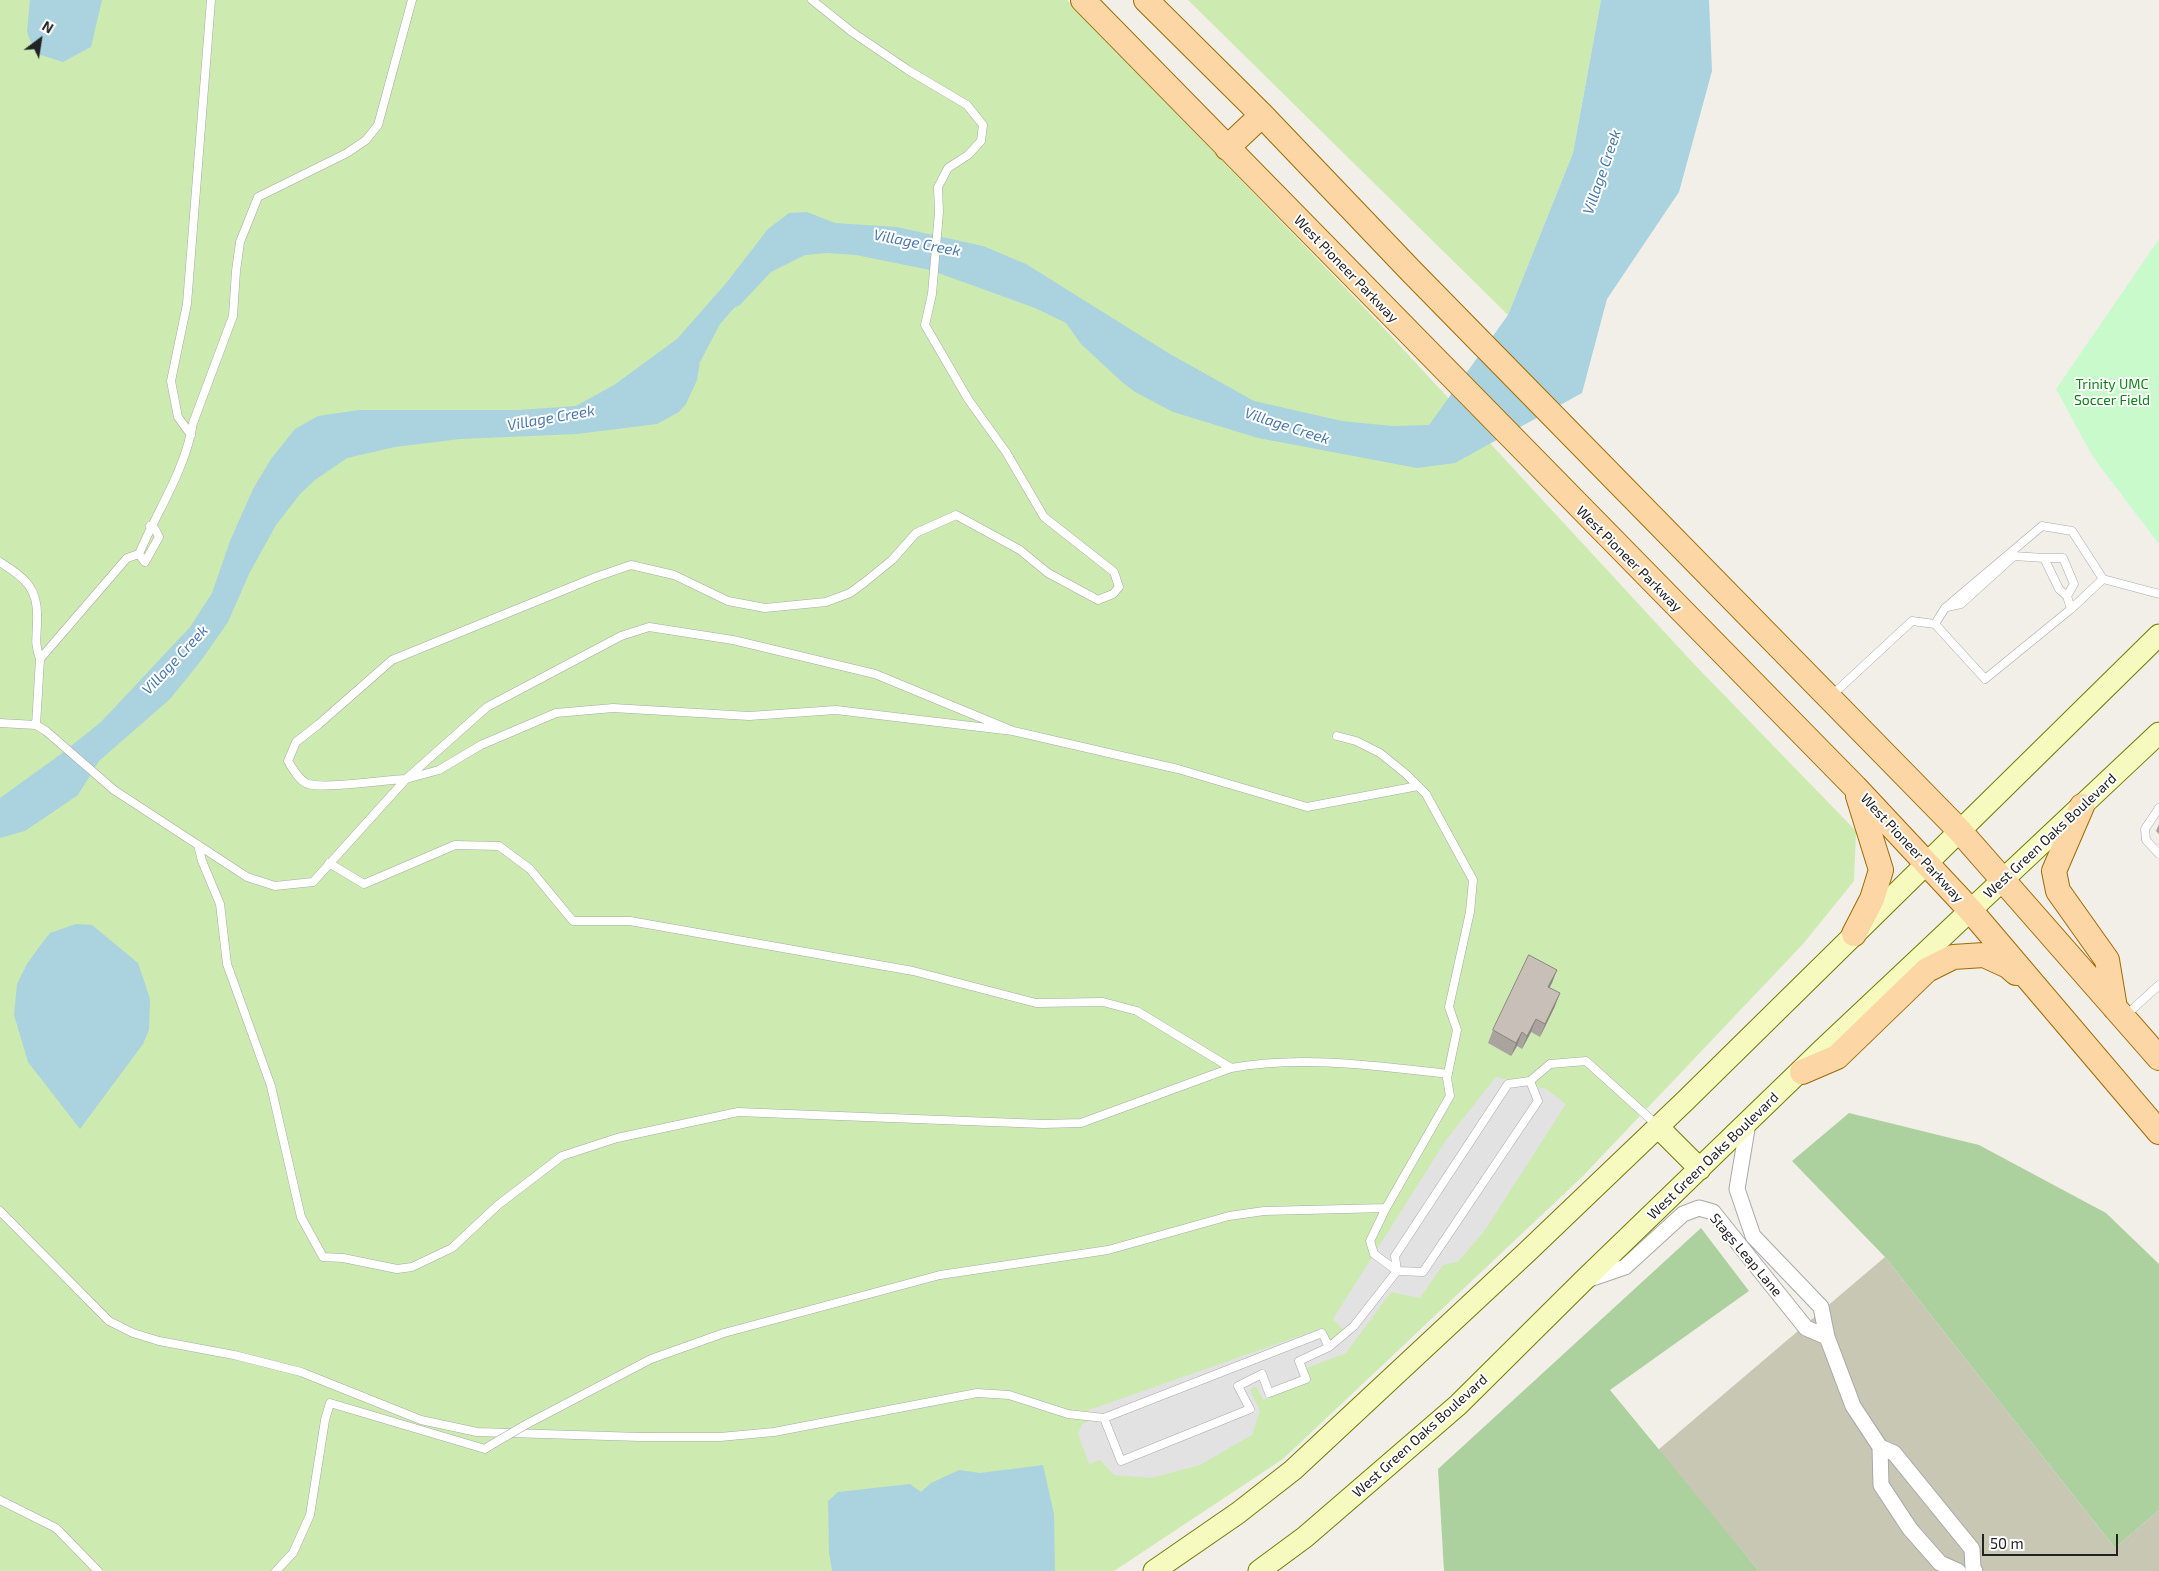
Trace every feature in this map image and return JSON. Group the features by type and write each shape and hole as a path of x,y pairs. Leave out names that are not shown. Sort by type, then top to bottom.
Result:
{"main road":[{"name":"West Pioneer Parkway","path":"1083,0 1537,465 1855,787 1972,911 2159,1132"},
{"path":"1146,0 1262,115 1435,296 1959,830 2159,1058"},
{"path":"1227,148 1262,115"},
{"path":"1154,1571 1238,1513 1293,1470 1658,1127 2159,635"},
{"name":"West Green Oaks Boulevard","path":"1260,1571 1305,1537 1458,1405 1583,1281 1972,911 2003,878 2159,733"},
{"path":"1854,934 1872,899 1881,870 1855,787"},
{"path":"2082,806 2054,871 2058,890 2107,960 2120,1012"},
{"path":"1802,1072 1837,1057 1927,970 1953,956 1984,954 2008,966 2041,992"},
{"path":"1658,1127 1700,1169"}],"street":[{"name":"Stags Leap Lane","path":"1748,1123 1737,1189 1753,1236 1821,1307 1827,1337 1853,1406 1880,1447 1894,1453 1972,1549 1970,1570"},
{"name":"Stags Leap Lane","path":"1583,1281 1625,1267 1683,1214 1699,1208 1713,1212 1806,1328 1827,1337"},
{"path":"1762,1273 1777,1261"},
{"path":"1880,1447 1881,1485 1910,1530 1940,1563 1958,1571"}],"lane":[{"path":"191,435 178,417 171,381 187,304 211,0"},
{"path":"139,554 150,526 174,483 193,424 233,316 240,242 258,197 347,153 366,140 378,125 412,0"},
{"path":"812,0 852,32 908,70 967,105 983,125 980,141 968,155 948,168 938,187 932,294 925,325 968,399 1006,452 1044,517 1114,572 1119,587 1113,594 1098,600 1048,573 1020,550 956,515 916,533 892,560 865,582 850,593 826,602 765,608 728,601 674,575 631,565 596,577 392,660 296,742 288,761 299,777 307,784 332,785 406,779 439,770 482,745 556,713 604,709 749,716 836,710 1013,731 1178,769 1307,807 1418,786"},
{"path":"139,554 145,562 159,537 155,529 150,526"},
{"path":"1935,624 1945,608 2042,526 2072,531 2103,579 2159,594"},
{"path":"40,659 127,558 139,554"},
{"path":"1945,608 1961,604 2014,556 2063,558 2074,584 2067,596"},
{"path":"2044,558 2059,589 2067,596 2071,609"},
{"path":"0,562 25,578 35,594 38,619 35,644 40,659 36,724"},
{"path":"1830,697 1912,620 1935,624 1986,679 2071,609 2103,579"},
{"path":"0,723 36,724 114,790 247,877 275,886 313,882 406,779 487,707 621,636 649,627 733,640 875,674 1013,731"},
{"path":"1337,736 1356,741 1380,753 1406,774 1426,794 1473,880 1470,912 1449,1007 1457,1030 1448,1074 1450,1096 1386,1208 1370,1240 1374,1254 1397,1271 1423,1272 1538,1101 1530,1081"},
{"path":"2159,808 2150,818 2145,829 2146,840 2159,854"},
{"path":"198,845 202,862 220,904 226,964 271,1086 301,1217 323,1257 343,1258 396,1269 412,1267 452,1248 498,1205 562,1156 617,1138 738,1112 1043,1124 1081,1123 1231,1068 1262,1062 1348,1062 1448,1074"},
{"path":"329,863 364,884 455,845 499,846 530,870 573,921 630,921 914,972 1036,1003 1103,1002 1137,1011 1231,1068"},
{"path":"2120,1012 2159,985"},
{"path":"1104,1418 1121,1462 1250,1409 1238,1386 1262,1374 1270,1393 1306,1379 1299,1361 1329,1347 1354,1326 1397,1271 1395,1256 1508,1084 1530,1081 1550,1064 1586,1061 1658,1127"},
{"path":"276,1571 293,1553 310,1515 325,1420 330,1403 485,1449 527,1424 651,1360 715,1336 940,1275 1108,1250 1229,1216 1264,1211 1386,1208"},
{"path":"0,1211 109,1321 133,1333 159,1341 234,1355 300,1372 421,1420 477,1432 641,1438 720,1437 774,1432 977,1393 1009,1395 1068,1414 1104,1418 1322,1332 1329,1347"},
{"path":"0,1500 56,1528 98,1571"}],"shaded area":[{"path":"1496,1077 1546,1089 1566,1104 1485,1230 1458,1262 1443,1265 1420,1298 1391,1292 1346,1353 1304,1369 1310,1381 1263,1400 1256,1386 1250,1390 1260,1411 1252,1435 1200,1465 1151,1478 1114,1475 1100,1460 1089,1464 1078,1434 1082,1424 1089,1421 1089,1410 1322,1328 1331,1341 1343,1329 1333,1319 1446,1140"},
{"path":"1885,1257 2115,1548 2159,1510 2159,1571 1759,1571 1658,1450"}],"green space":[{"path":"0,0 1067,0 1379,323 1694,664 1856,831 1854,881 1803,944 1583,1176 1283,1459 1114,1571 0,1571"},
{"path":"1188,0 1601,0 1573,153 1508,315"},
{"name":"Trinity UMC Soccer Field","path":"2159,239 2159,544 2093,457 2056,389"},
{"path":"1849,1113 1979,1145 2106,1213 2159,1264 2159,1510 2115,1548 1885,1257 1792,1161"},
{"path":"1701,1228 1749,1291 1610,1390 1759,1571 1444,1571 1438,1469"}],"water":[{"path":"30,0 102,0 91,47 63,62 35,53 27,32"},
{"name":"Village Creek","path":"1601,0 1709,0 1712,71 1679,192 1607,299 1582,393 1455,463 1417,468 1258,438 1173,412 1135,392 1081,344 1066,323 1035,308 930,270 856,255 827,253 805,255 771,272 740,305 734,308 720,324 700,362 697,380 686,404 679,412 657,424 577,434 460,439 395,447 347,458 315,480 301,493 276,525 249,574 228,622 200,662 170,699 99,761 78,795 25,831 0,838 0,798 61,754 101,722 190,627 212,593 230,541 253,489 271,459 295,429 318,416 359,410 518,410 576,406 614,385 677,339 727,282 768,229 789,213 807,212 835,223 897,227 983,246 1026,264 1170,354 1254,401 1342,421 1392,426 1429,425 1508,315 1573,153"},
{"path":"76,924 92,925 138,963 150,999 149,1030 143,1044 80,1129 28,1062 14,1015 17,984 27,964 50,933"},
{"path":"1043,1465 1054,1514 1055,1571 832,1571 829,1552 828,1501 838,1492 910,1484 921,1492 931,1483 959,1470 980,1473"}],"building":[{"path":"1529,955 1557,970 1548,987 1560,993 1545,1024 1536,1019 1527,1036 1522,1032 1516,1043 1493,1030"}]}
